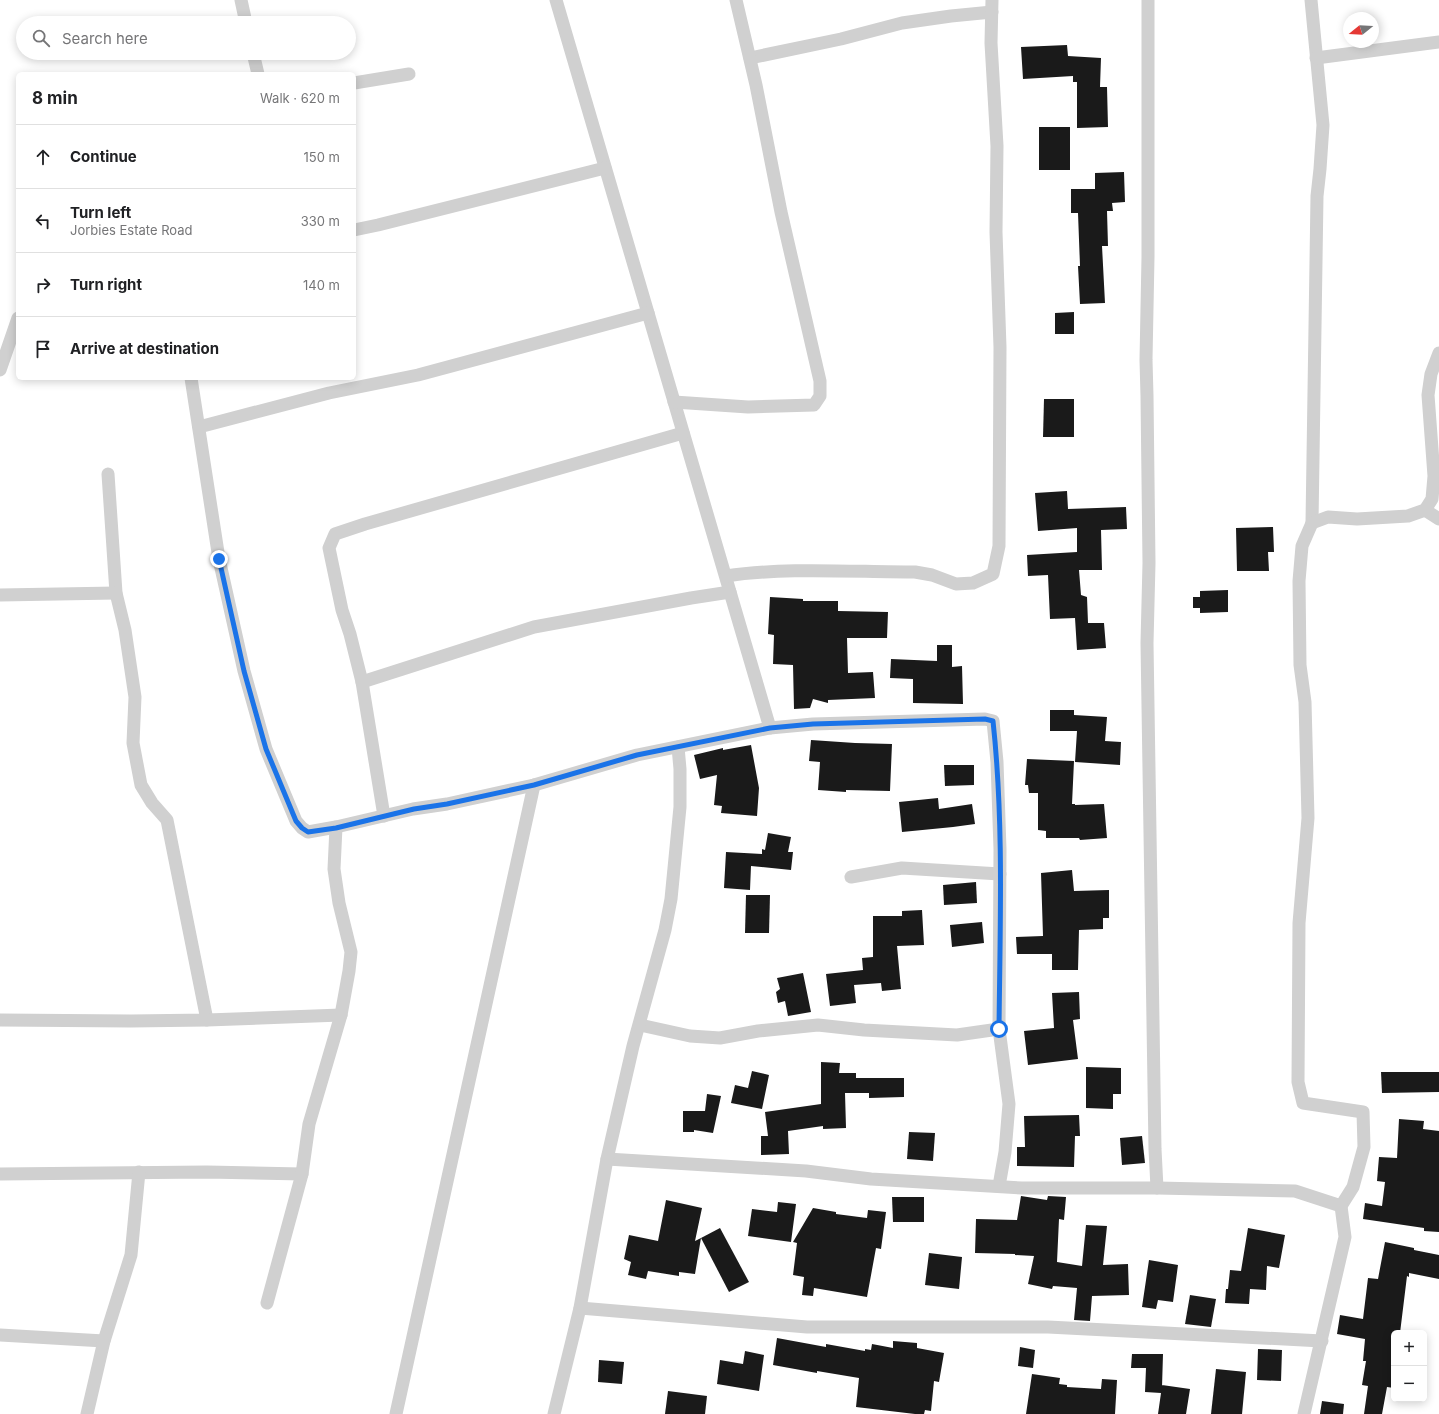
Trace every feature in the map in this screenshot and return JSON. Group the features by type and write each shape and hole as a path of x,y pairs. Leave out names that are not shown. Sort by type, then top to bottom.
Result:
{"street":[{"path":"241,0 244,16"},
{"path":"556,0 770,728"},
{"path":"674,402 748,407 814,406 820,396 820,382 781,212 756,85 736,0"},
{"path":"1148,0 1148,258 1146,360 1149,563 1147,644 1154,1149 1157,1188"},
{"path":"1304,1414 1345,1237 1341,1206 1353,1187 1364,1147 1363,1112 1303,1103 1298,1082 1299,923 1308,818 1305,709 1300,665 1299,581 1302,546 1312,523 1317,196 1323,125 1311,0"},
{"path":"726,576 752,572 781,571 915,572 932,575 956,584 973,583 992,574 999,546 1000,347 996,232 997,146 991,43 992,6 951,16 902,23 841,40 750,58"},
{"path":"1316,58 1439,42"},
{"path":"255,60 258,72"},
{"path":"356,83 409,74"},
{"path":"356,230 605,168"},
{"path":"199,427 329,393 418,375 648,313"},
{"path":"0,370 16,324"},
{"path":"1312,523 1328,517 1357,520 1408,516 1425,510 1432,499 1434,476 1428,395 1431,374 1439,353"},
{"path":"191,380 219,559 244,671 266,749 296,821 308,832 336,828 414,809 447,804 534,785 637,755 678,748 770,728 813,724 985,719 993,721 997,762 1000,874 999,1029 1009,1104 1005,1152 999,1186"},
{"path":"384,816 362,682 342,610 330,548 335,534 365,524 684,433"},
{"path":"108,474 116,593 125,630 135,696 132,743 141,785 152,804 167,820 207,1020"},
{"path":"1425,510 1439,519"},
{"path":"362,682 534,627 730,592"},
{"path":"0,595 116,593"},
{"path":"554,1414 580,1308 607,1159 633,1046 666,930 671,899 680,807 680,769 678,748"},
{"path":"396,1414 534,785"},
{"path":"267,1303 302,1174 309,1124 341,1015 351,952 339,903 334,869 336,828"},
{"path":"851,877 902,868 1000,874"},
{"path":"0,1020 207,1020 341,1015"},
{"path":"640,1025 690,1036 720,1038 758,1031 818,1025 864,1030 957,1035 999,1029"},
{"path":"607,1159 806,1171 871,1179 1022,1188 1157,1188 1295,1191 1341,1206"},
{"path":"0,1174 139,1172 302,1174"},
{"path":"87,1414 104,1341 131,1254 139,1172"},
{"path":"580,1308 807,1327 1048,1327 1322,1341"},
{"path":"0,1335 104,1341"}],"building":[{"path":"1067,45 1068,56 1101,58 1100,87 1107,87 1108,127 1077,128 1077,82 1073,82 1073,76 1023,79 1021,47"},
{"path":"1039,127 1070,127 1070,170 1039,170"},
{"path":"1124,172 1125,202 1112,203 1113,211 1107,211 1108,246 1102,246 1105,303 1080,304 1078,213 1071,213 1071,189 1095,189 1095,173"},
{"path":"1074,312 1074,334 1055,334 1055,313"},
{"path":"1044,399 1074,399 1074,437 1043,437"},
{"path":"1067,491 1068,509 1126,507 1127,529 1101,530 1102,570 1079,570 1081,595 1087,597 1088,623 1104,623 1106,648 1077,650 1075,618 1050,619 1048,575 1028,576 1027,555 1077,552 1077,528 1038,531 1035,493"},
{"path":"1273,527 1274,552 1268,552 1269,571 1237,571 1236,528"},
{"path":"1228,590 1228,612 1200,613 1200,608 1193,608 1193,597 1200,597 1200,591"},
{"path":"770,597 803,599 803,601 838,601 838,611 888,612 887,638 847,638 848,673 873,672 875,698 828,700 828,703 813,699 810,708 794,709 793,665 773,664 774,635 768,634"},
{"path":"937,645 952,645 952,667 962,666 963,704 913,703 913,679 890,678 891,659 937,661"},
{"path":"1050,710 1074,710 1074,715 1107,717 1105,741 1121,742 1120,765 1075,762 1077,731 1050,731"},
{"path":"811,740 892,744 890,791 846,790 846,792 818,790 820,762 809,761"},
{"path":"751,745 759,788 757,816 721,813 722,806 714,805 717,775 700,779 694,755 723,748 723,750"},
{"path":"1027,759 1074,761 1072,804 1104,804 1107,838 1080,840 1079,838 1046,838 1046,831 1038,830 1038,793 1029,793 1028,785 1025,785"},
{"path":"944,765 974,765 974,785 945,786"},
{"path":"938,798 939,809 972,804 975,824 902,832 899,802"},
{"path":"768,833 791,837 788,852 793,852 791,870 751,866 750,890 724,888 726,852 762,854 762,849 765,850"},
{"path":"1072,870 1074,891 1109,890 1109,918 1103,918 1103,929 1079,930 1078,970 1052,970 1052,954 1017,954 1016,937 1043,936 1041,873"},
{"path":"976,882 977,903 944,905 943,885"},
{"path":"746,895 770,895 769,933 745,933"},
{"path":"922,910 924,945 897,946 901,989 882,991 881,983 854,985 856,1003 830,1006 826,974 863,970 862,958 873,957 873,916 902,916 902,911"},
{"path":"982,922 984,943 952,947 950,925"},
{"path":"803,973 811,1012 788,1016 785,1001 778,1003 776,992 780,989 777,978"},
{"path":"1079,992 1080,1019 1073,1020 1078,1059 1028,1065 1024,1031 1054,1028 1052,993"},
{"path":"821,1062 840,1063 839,1073 856,1073 856,1078 904,1078 904,1097 869,1098 869,1093 845,1093 846,1128 823,1129 823,1126 788,1131 789,1154 761,1155 761,1136 768,1136 765,1112 821,1104"},
{"path":"1086,1067 1121,1068 1121,1094 1113,1094 1113,1109 1086,1108"},
{"path":"752,1071 769,1075 762,1109 731,1103 735,1085 748,1088"},
{"path":"1381,1072 1439,1072 1439,1092 1382,1093"},
{"path":"707,1094 721,1096 713,1133 694,1130 694,1132 683,1132 683,1111 705,1111"},
{"path":"1079,1115 1080,1136 1075,1136 1074,1167 1017,1166 1017,1147 1025,1147 1024,1116"},
{"path":"1399,1119 1424,1121 1423,1129 1439,1131 1439,1232 1424,1231 1424,1228 1363,1219 1365,1203 1382,1206 1385,1182 1377,1181 1379,1157 1397,1158"},
{"path":"909,1132 935,1133 933,1161 907,1159"},
{"path":"1142,1136 1145,1163 1122,1165 1120,1138"},
{"path":"1021,1196 1047,1200 1048,1196 1066,1197 1064,1220 1059,1219 1057,1262 1082,1266 1086,1225 1107,1226 1103,1265 1128,1264 1129,1295 1092,1296 1090,1321 1074,1320 1077,1288 1053,1286 1052,1289 1028,1284 1034,1256 975,1253 976,1219 1017,1220"},
{"path":"892,1197 924,1197 924,1222 893,1222"},
{"path":"666,1200 702,1208 695,1241 701,1238 695,1274 679,1272 679,1276 648,1271 646,1279 628,1275 631,1262 624,1259 629,1235 658,1241"},
{"path":"778,1202 796,1204 791,1242 748,1236 752,1209 777,1212"},
{"path":"813,1208 836,1212 836,1214 867,1218 868,1210 886,1212 881,1249 876,1248 867,1297 814,1288 813,1296 802,1295 804,1277 793,1275 797,1243 793,1242"},
{"path":"720,1228 749,1282 729,1292 701,1238"},
{"path":"1248,1228 1285,1235 1279,1268 1267,1266 1266,1290 1250,1289 1249,1304 1225,1303 1230,1270 1241,1271"},
{"path":"1385,1242 1439,1255 1439,1279 1409,1273 1409,1277 1407,1276 1400,1330 1391,1330 1391,1388 1387,1387 1382,1414 1364,1414 1368,1386 1362,1385 1366,1361 1363,1361 1365,1339 1337,1334 1340,1315 1363,1319 1368,1278 1378,1279"},
{"path":"929,1253 962,1257 959,1289 925,1285"},
{"path":"1149,1260 1178,1265 1173,1302 1158,1300 1156,1309 1142,1307"},
{"path":"1190,1295 1216,1299 1211,1327 1185,1324"},
{"path":"777,1338 826,1347 826,1344 865,1351 865,1349 871,1350 872,1344 893,1348 893,1341 917,1343 917,1348 944,1353 939,1382 934,1381 931,1411 925,1410 924,1414 915,1414 856,1407 859,1378 817,1371 817,1373 773,1365"},
{"path":"1020,1347 1035,1350 1033,1368 1018,1366"},
{"path":"1258,1349 1282,1350 1281,1381 1257,1380"},
{"path":"745,1351 764,1355 759,1391 717,1384 720,1360 743,1364"},
{"path":"1132,1354 1163,1354 1162,1385 1190,1389 1186,1414 1158,1414 1161,1393 1145,1392 1146,1368 1131,1368"},
{"path":"599,1360 624,1362 622,1384 598,1382"},
{"path":"1216,1369 1246,1372 1242,1414 1211,1414"},
{"path":"1032,1374 1060,1378 1059,1384 1067,1385 1067,1387 1101,1389 1102,1379 1117,1380 1115,1414 1026,1414"},
{"path":"668,1391 707,1396 705,1414 665,1414"},
{"path":"1322,1401 1344,1404 1343,1414 1320,1414"}],"route":[{"path":"219,559 244,671 266,749 296,821 308,832 336,828 414,809 447,804 534,785 637,755 678,748 730,735 770,728 813,724 985,719 993,721 997,762 1000,849 999,1029"}]}
